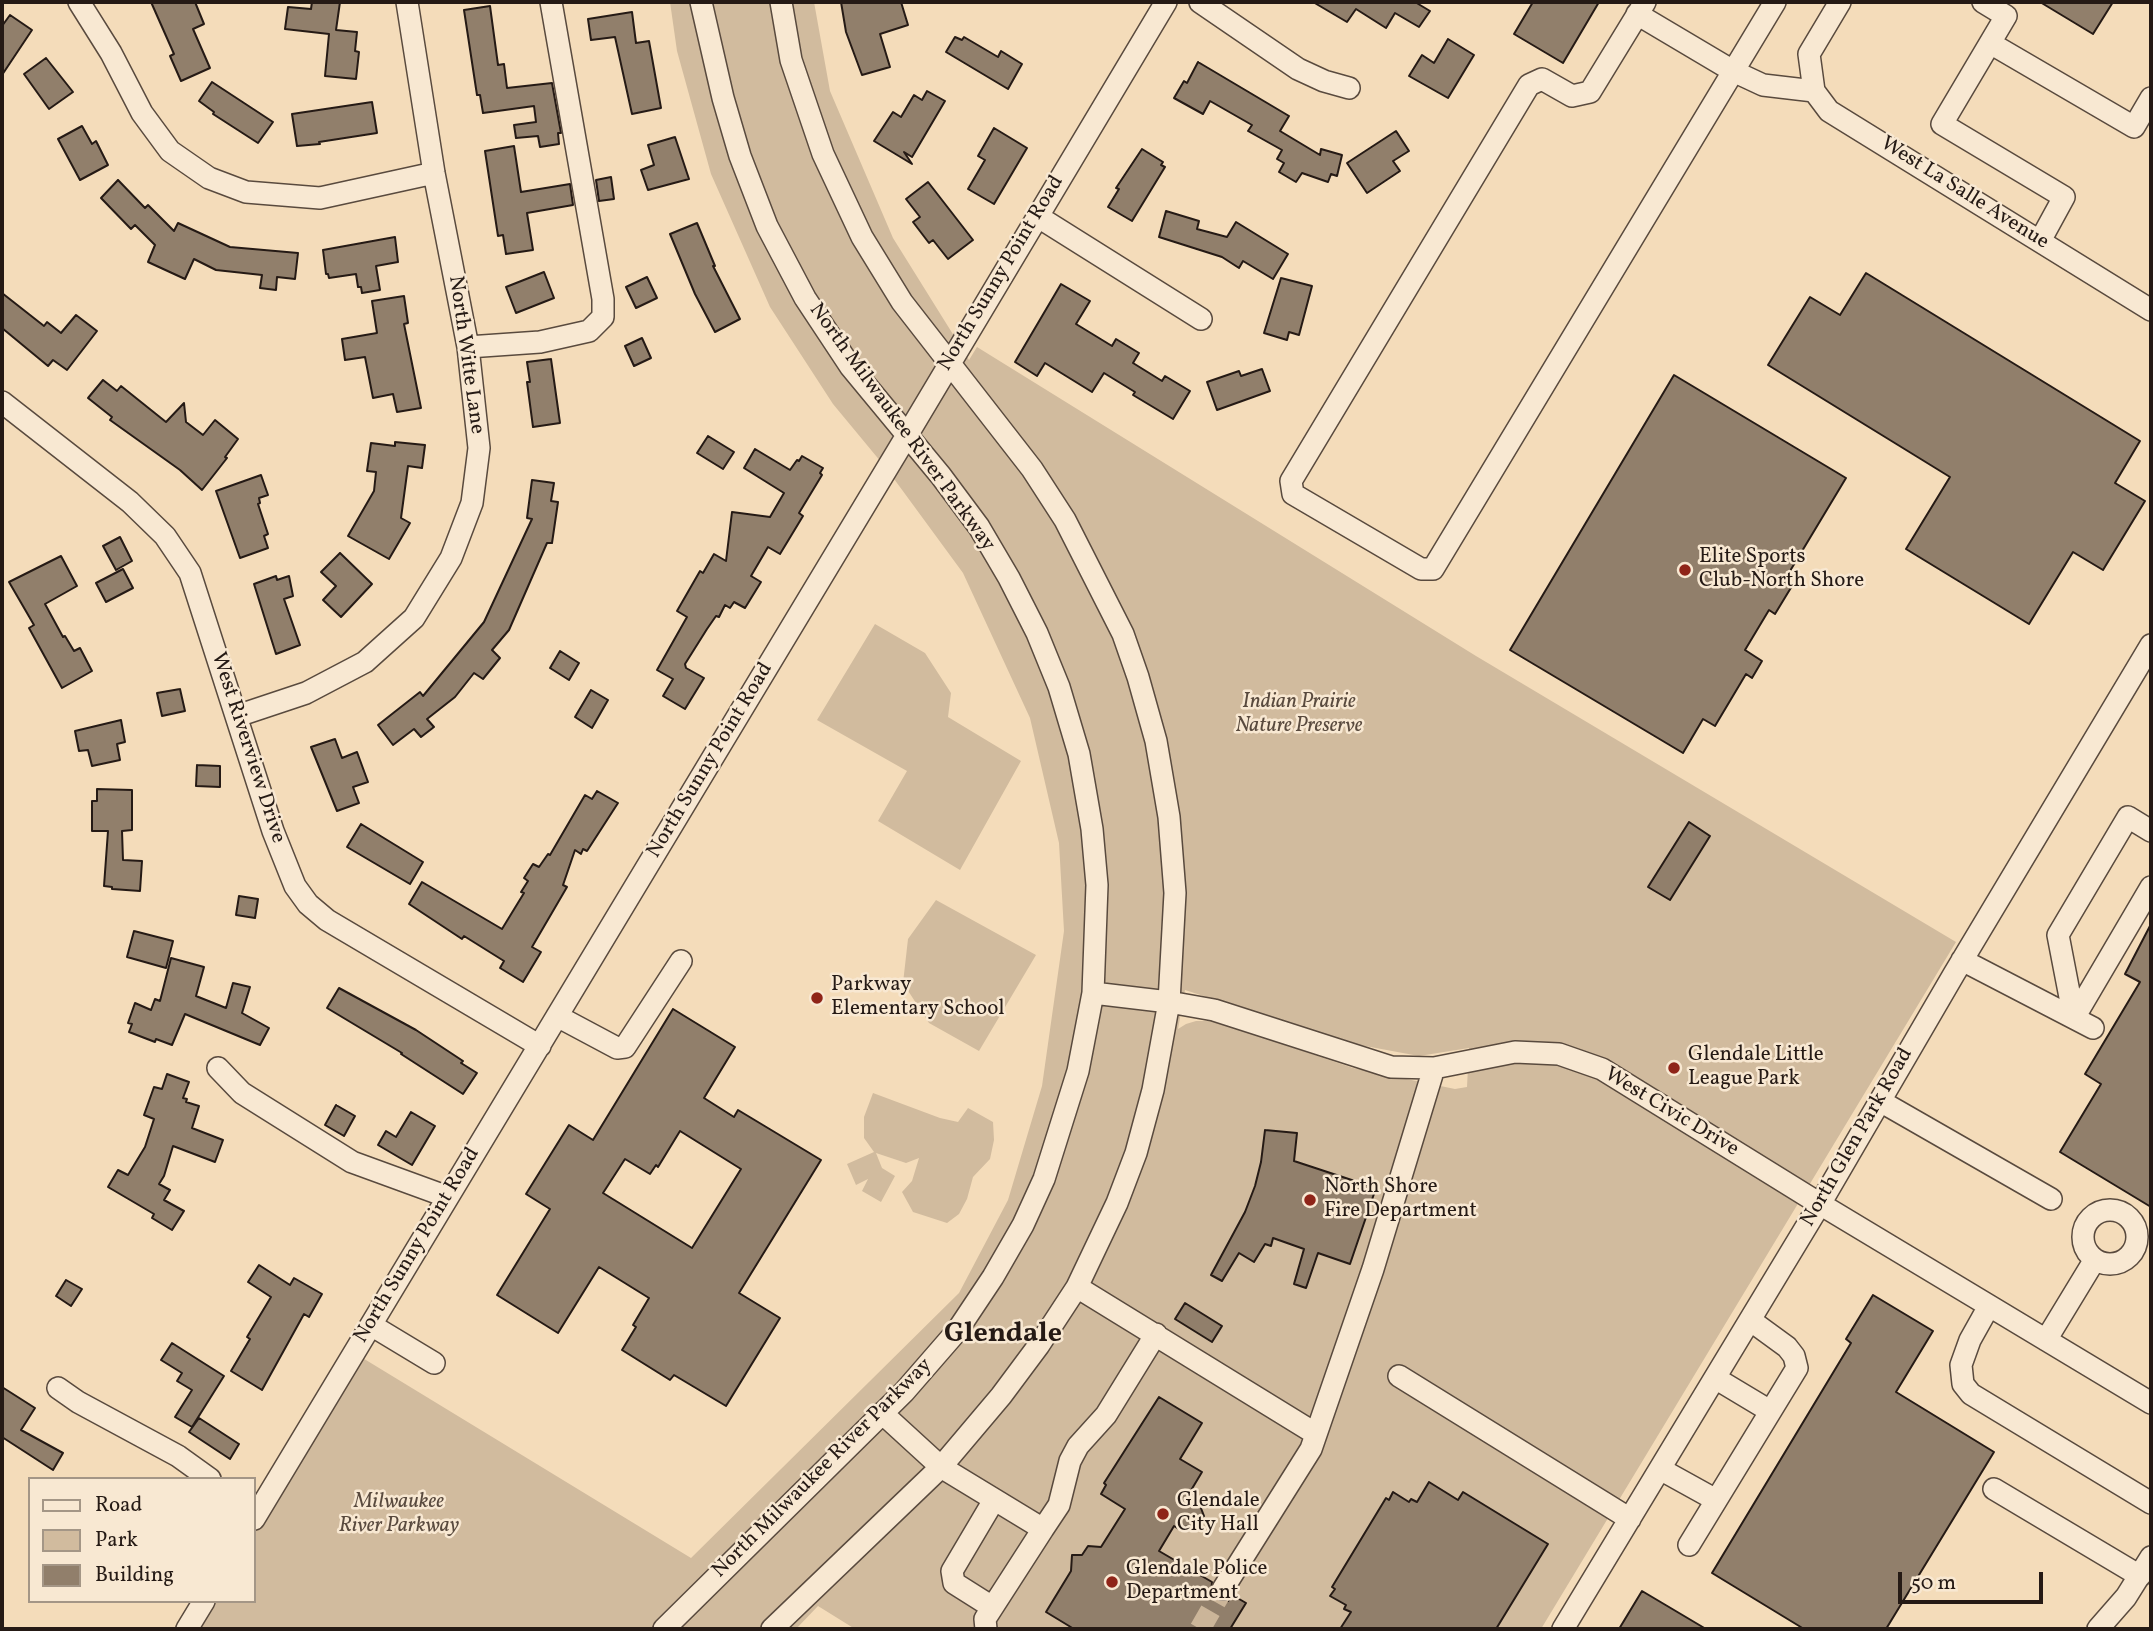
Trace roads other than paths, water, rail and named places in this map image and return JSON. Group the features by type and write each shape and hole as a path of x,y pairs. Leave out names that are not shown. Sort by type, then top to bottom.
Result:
{"street":[{"path":"79,2 111,53 142,113 170,151 209,178 246,192 320,198 435,173"},
{"name":"North Witte Lane","path":"237,716 306,693 365,662 414,618 451,558 472,503 479,448 468,347 435,173 407,2"},
{"path":"468,347 540,342 589,331 603,317 603,299 551,2"},
{"name":"North Milwaukee River Parkway","path":"664,1629 904,1392 957,1331 993,1278 1023,1225 1044,1179 1078,1071 1093,993 1097,885 1092,829 1079,754 1059,687 1037,633 979,527 941,476 906,437 850,366 805,298 767,226 740,156 723,98 701,2"},
{"path":"772,1629 941,1467 1009,1385 1077,1287 1117,1203 1136,1153 1153,1090 1170,1002 1175,894 1168,817 1156,741 1130,656 1101,587 1065,520 1031,469 948,365 902,302 862,237 823,155 791,61 781,2"},
{"name":"North Sunny Point Road","path":"256,1515 1166,2"},
{"path":"1200,2 1297,69 1349,88"},
{"path":"1775,2 1733,71 1433,569 1421,569 1293,494 1291,481 1529,85 1542,79 1572,96 1590,92 1641,8 1733,71 1763,85 1814,91 1809,54 1840,2"},
{"path":"1983,2 2006,16 1942,124 2064,197 2040,241"},
{"path":"1990,43 2134,127 2151,98"},
{"name":"West La Salle Avenue","path":"1814,91 1829,111 2151,310"},
{"path":"1037,216 1201,319"},
{"name":"West Riverview Drive","path":"2,402 130,502 165,536 190,573 273,831 295,886 308,904 327,920 540,1046"},
{"name":"North Glen Park Road","path":"1563,1629 1820,1204 1962,960 2149,655"},
{"path":"2083,1023 2057,935 2128,817 2151,831"},
{"path":"2083,1023 2151,887"},
{"path":"1962,960 2083,1023"},
{"path":"557,1016 617,1048 625,1047 681,961"},
{"name":"West Civic Drive","path":"1093,993 1214,1010 1391,1067 1434,1068 1515,1052 1559,1055 1602,1069 2151,1403"},
{"path":"218,1068 242,1093 352,1161 448,1197"},
{"path":"1223,1589 1311,1449 1373,1269 1434,1068"},
{"path":"1880,1101 2051,1199"},
{"path":"2046,1340 2094,1261"},
{"path":"1077,1287 1316,1434"},
{"path":"1989,1306 1970,1340 1961,1365 1964,1384 1971,1394 2151,1503"},
{"path":"1689,1545 1797,1368 1794,1356 1787,1346 1750,1320"},
{"path":"371,1325 434,1363"},
{"path":"986,1629 985,1619 992,1607 1059,1505 1070,1461 1078,1446 1106,1415 1156,1334"},
{"path":"1399,1376 1630,1519"},
{"path":"1715,1378 1770,1410"},
{"path":"58,1388 78,1402 178,1456 207,1477"},
{"path":"883,1413 941,1467 1043,1529"},
{"path":"1660,1469 1716,1500"},
{"path":"1994,1489 2140,1576"},
{"path":"992,1607 954,1583 952,1571 994,1500"},
{"path":"2098,1629 2126,1597 2151,1557"},
{"path":"187,1629 203,1603"}],"tunnel":[{"path":"1200,1629 1223,1589"}],"place":[{"name":"Elite Sports Club-North Shore","path":"1685,570"},
{"name":"Parkway Elementary School","path":"817,998"},
{"name":"Glendale Little League Park","path":"1674,1068"},
{"name":"North Shore Fire Department","path":"1310,1200"},
{"name":"Glendale City Hall","path":"1163,1514"},
{"name":"Glendale Police Department","path":"1112,1582"}],"district":[{"name":"Glendale","path":"1003,1336"}],"park label":[{"name":"Indian Prairie Nature Preserve","path":"1299,715"},
{"name":"Milwaukee River Parkway","path":"399,1515"}]}
